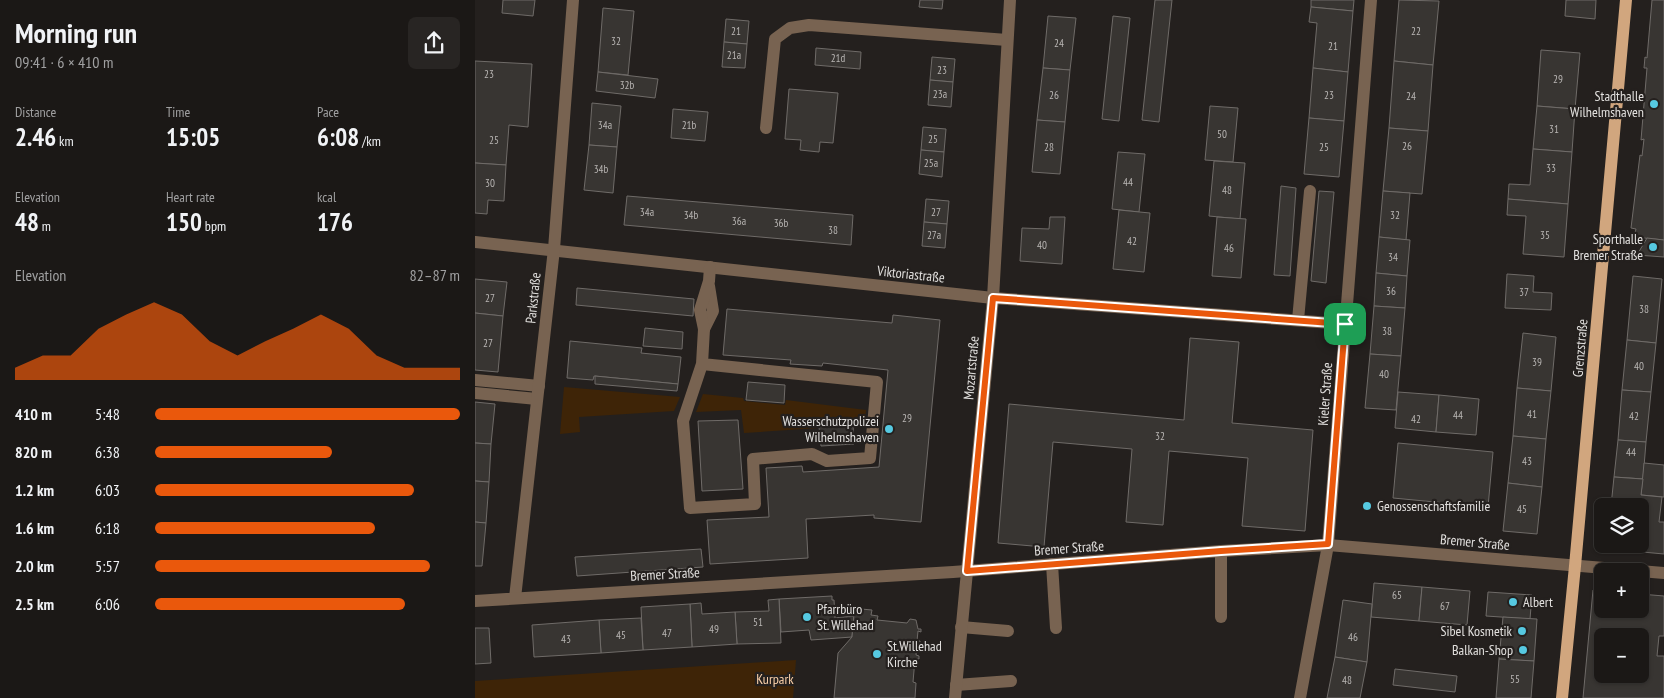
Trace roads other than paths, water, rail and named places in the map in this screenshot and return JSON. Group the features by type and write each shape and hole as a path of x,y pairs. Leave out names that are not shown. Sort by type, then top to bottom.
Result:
{"main road":[{"name":"Grenzstraße","path":"1562,698 1626,0"}],"street":[{"name":"Parkstraße","path":"515,598 554,249 573,0"},
{"name":"Mozartstraße","path":"955,692 993,298 1010,0"},
{"name":"Kieler Straße","path":"1300,698 1328,544 1371,0"},
{"path":"766,128 775,39 790,28 809,25 1007,40"},
{"path":"1298,320 1310,191"},
{"name":"Viktoriastraße","path":"475,242 554,249 993,298 1345,324"},
{"path":"702,364 877,382 870,458 827,461 812,454 753,459 755,504 690,508 683,420 702,364 704,329 713,312 709,281 710,267"},
{"path":"475,380 538,392"},
{"path":"475,393 538,392"},
{"name":"Bremer Straße","path":"475,601 967,571 1328,544 1664,573"},
{"path":"1221,551 1221,617"},
{"path":"1052,564 1056,628"},
{"path":"961,627 1008,631"},
{"path":"955,692 1011,681"}],"place":[{"name":"Stadthalle Wilhelmshaven","path":"1654,104"},
{"name":"Sporthalle Bremer Straße","path":"1653,247"},
{"name":"Wasserschutzpolizei Wilhelmshaven","path":"889,429"},
{"name":"Genossenschaftsfamilie","path":"1367,506"},
{"name":"Albert","path":"1513,602"},
{"name":"Pfarrbüro St. Willehad","path":"807,617"},
{"name":"Sibel Kosmetik","path":"1522,631"},
{"name":"Balkan-Shop","path":"1523,650"},
{"name":"St.Willehad Kirche","path":"877,654"}],"park label":[{"name":"Kurpark","path":"775,679"}]}
